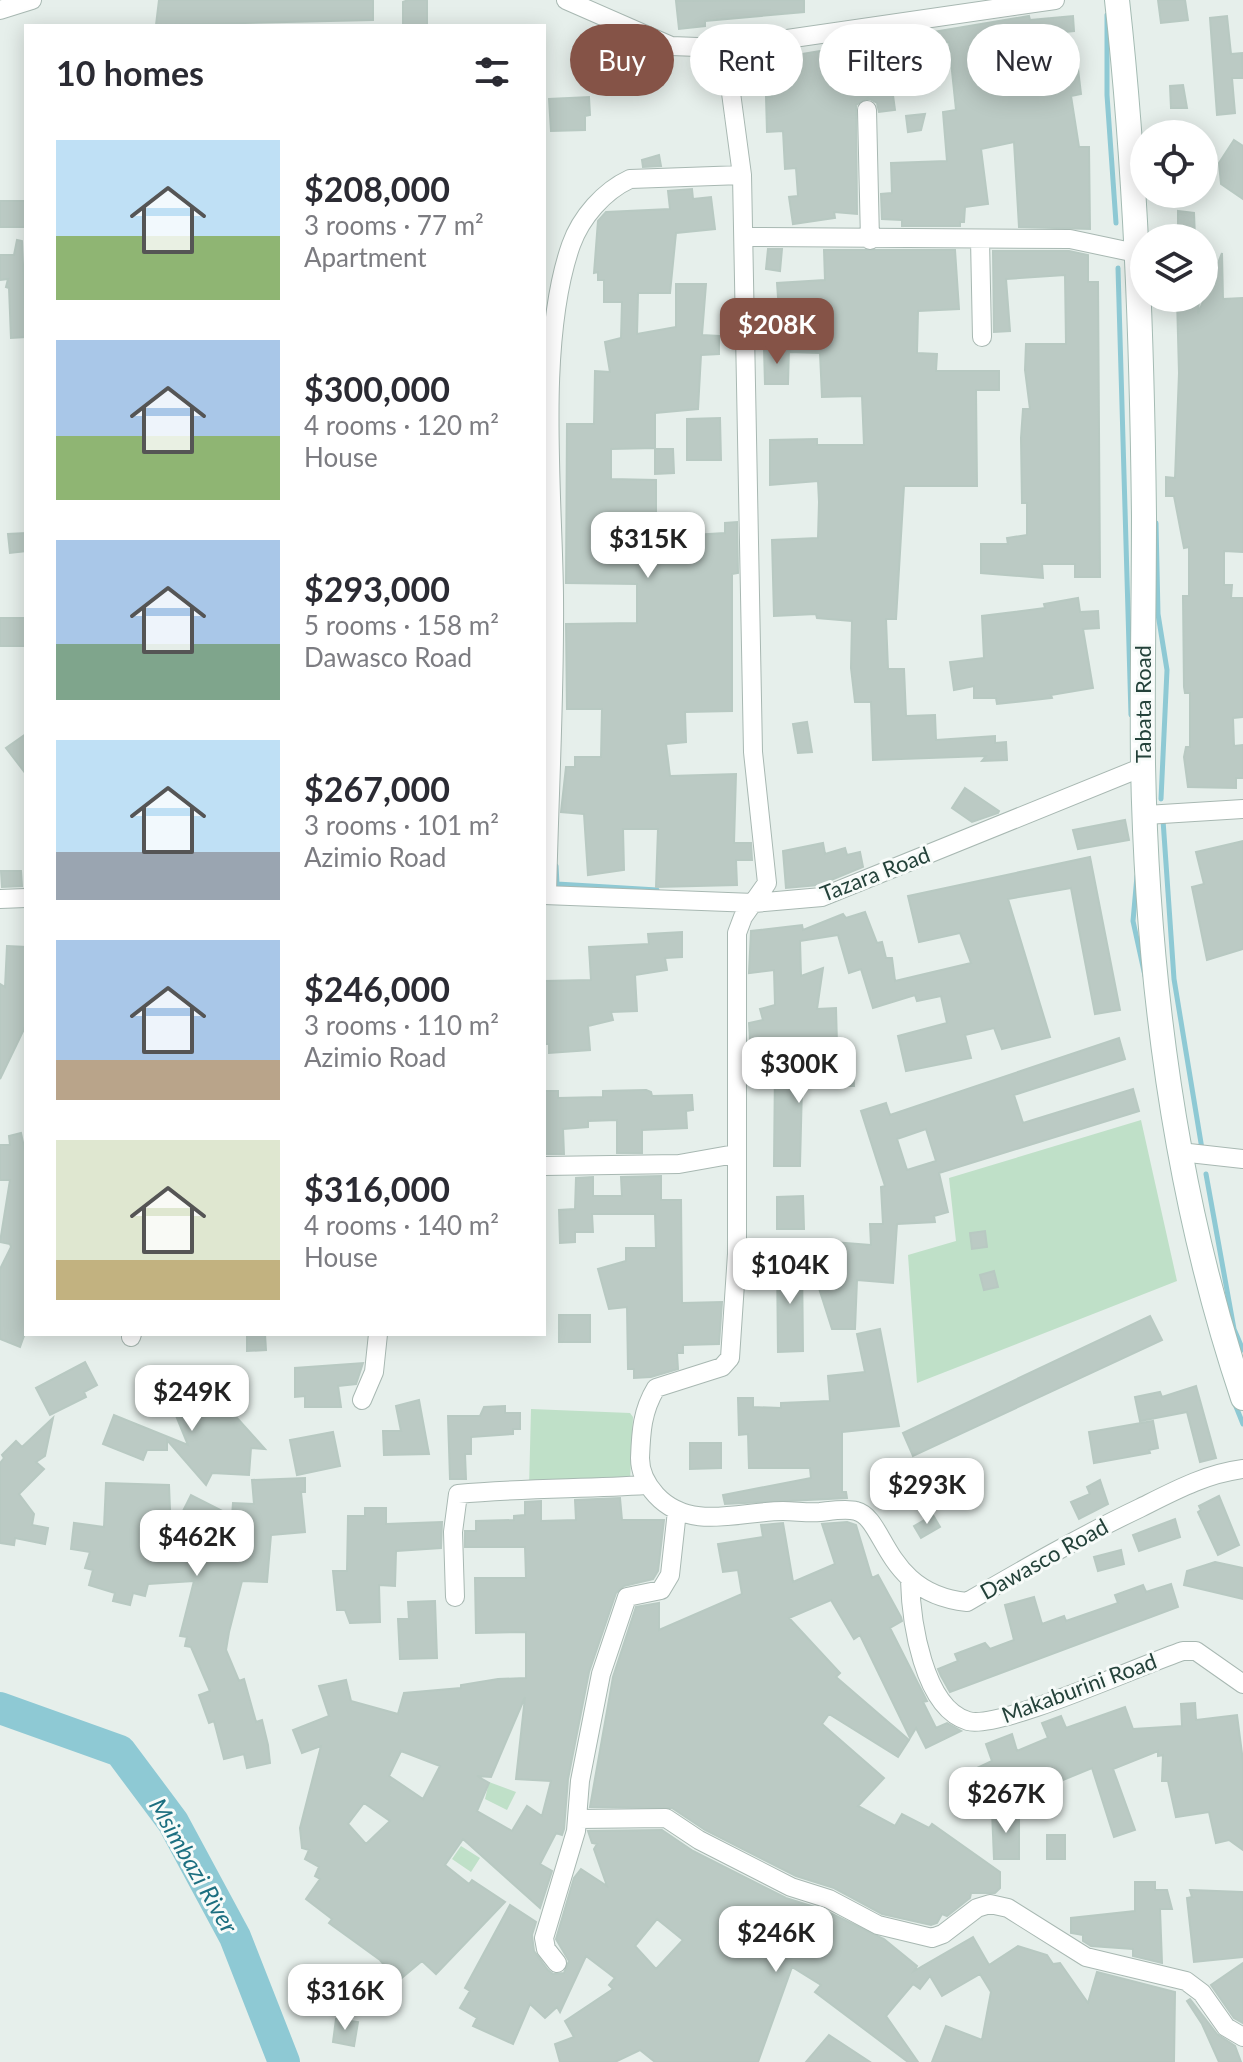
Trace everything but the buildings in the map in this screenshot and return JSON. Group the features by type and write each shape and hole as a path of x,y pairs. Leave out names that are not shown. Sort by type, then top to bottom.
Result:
{"main road":[{"name":"Tabata Road","path":"1117,0 1134,224"},
{"name":"Tabata Road","path":"1138,312 1143,500 1143,767 1154,964 1180,1152 1203,1256 1243,1398"}],"street":[{"path":"0,10 32,0"},
{"path":"566,0 671,46 690,47"},
{"path":"803,33 934,9 1055,0"},
{"path":"557,1963 546,1949 544,1938 578,1819 580,1781 601,1674 627,1597 661,1590 670,1575 677,1511 646,1485 640,1467 641,1430 646,1405 656,1388 722,1367 730,1358 737,1254 737,933 767,883 767,859 753,752 742,175 731,96"},
{"path":"867,110 870,240"},
{"path":"546,895 554,602 551,362 558,305 571,243 595,204 614,186 630,179 742,175"},
{"path":"744,237 1070,239 1130,252"},
{"path":"980,239 982,337"},
{"name":"Tazara Road","path":"546,895 754,903 822,897 1143,767"},
{"path":"1146,815 1243,809"},
{"path":"0,899 24,898"},
{"path":"1180,1152 1243,1159"},
{"path":"546,1166 679,1164 735,1154"},
{"path":"362,1400 374,1372 378,1336"},
{"name":"Dawasco Road","path":"677,1511 708,1518 783,1511 855,1510 866,1518 895,1565 910,1580 927,1593 967,1602 1048,1555 1179,1489 1204,1477 1243,1469"},
{"path":"455,1597 453,1532 458,1494 514,1488 575,1490 646,1485"},
{"name":"Makaburini Road","path":"910,1580 924,1668 949,1710 967,1721 980,1722 1027,1711 1183,1651 1196,1651 1243,1684"},
{"path":"578,1819 666,1818 699,1840 791,1887 829,1899 878,1925 932,1938 943,1934 977,1908 990,1904 1008,1908 1086,1957 1186,1981 1212,2003 1226,2027 1243,2037"}],"green space":[{"path":"1141,1120 1177,1281 917,1383 908,1255 956,1241 949,1178"},
{"path":"531,1409 630,1413 633,1417 630,1482 529,1488"},
{"path":"489,1782 516,1792 507,1810 485,1799"},
{"path":"461,1846 480,1858 471,1872 452,1859"}],"waterway":[{"path":"1107,15 1107,95 1116,223"},
{"path":"1118,268 1131,715"},
{"path":"1156,523 1158,614 1167,670 1161,799"},
{"path":"1163,820 1174,979 1202,1149"},
{"path":"556,866 557,884 657,890"},
{"path":"1137,876 1133,921 1145,976"},
{"path":"1206,1174 1234,1329 1243,1350"},
{"path":"1235,1404 1243,1424"},
{"name":"Msimbazi River","path":"0,1708 120,1751 173,1822 235,1937 284,2062"}]}
